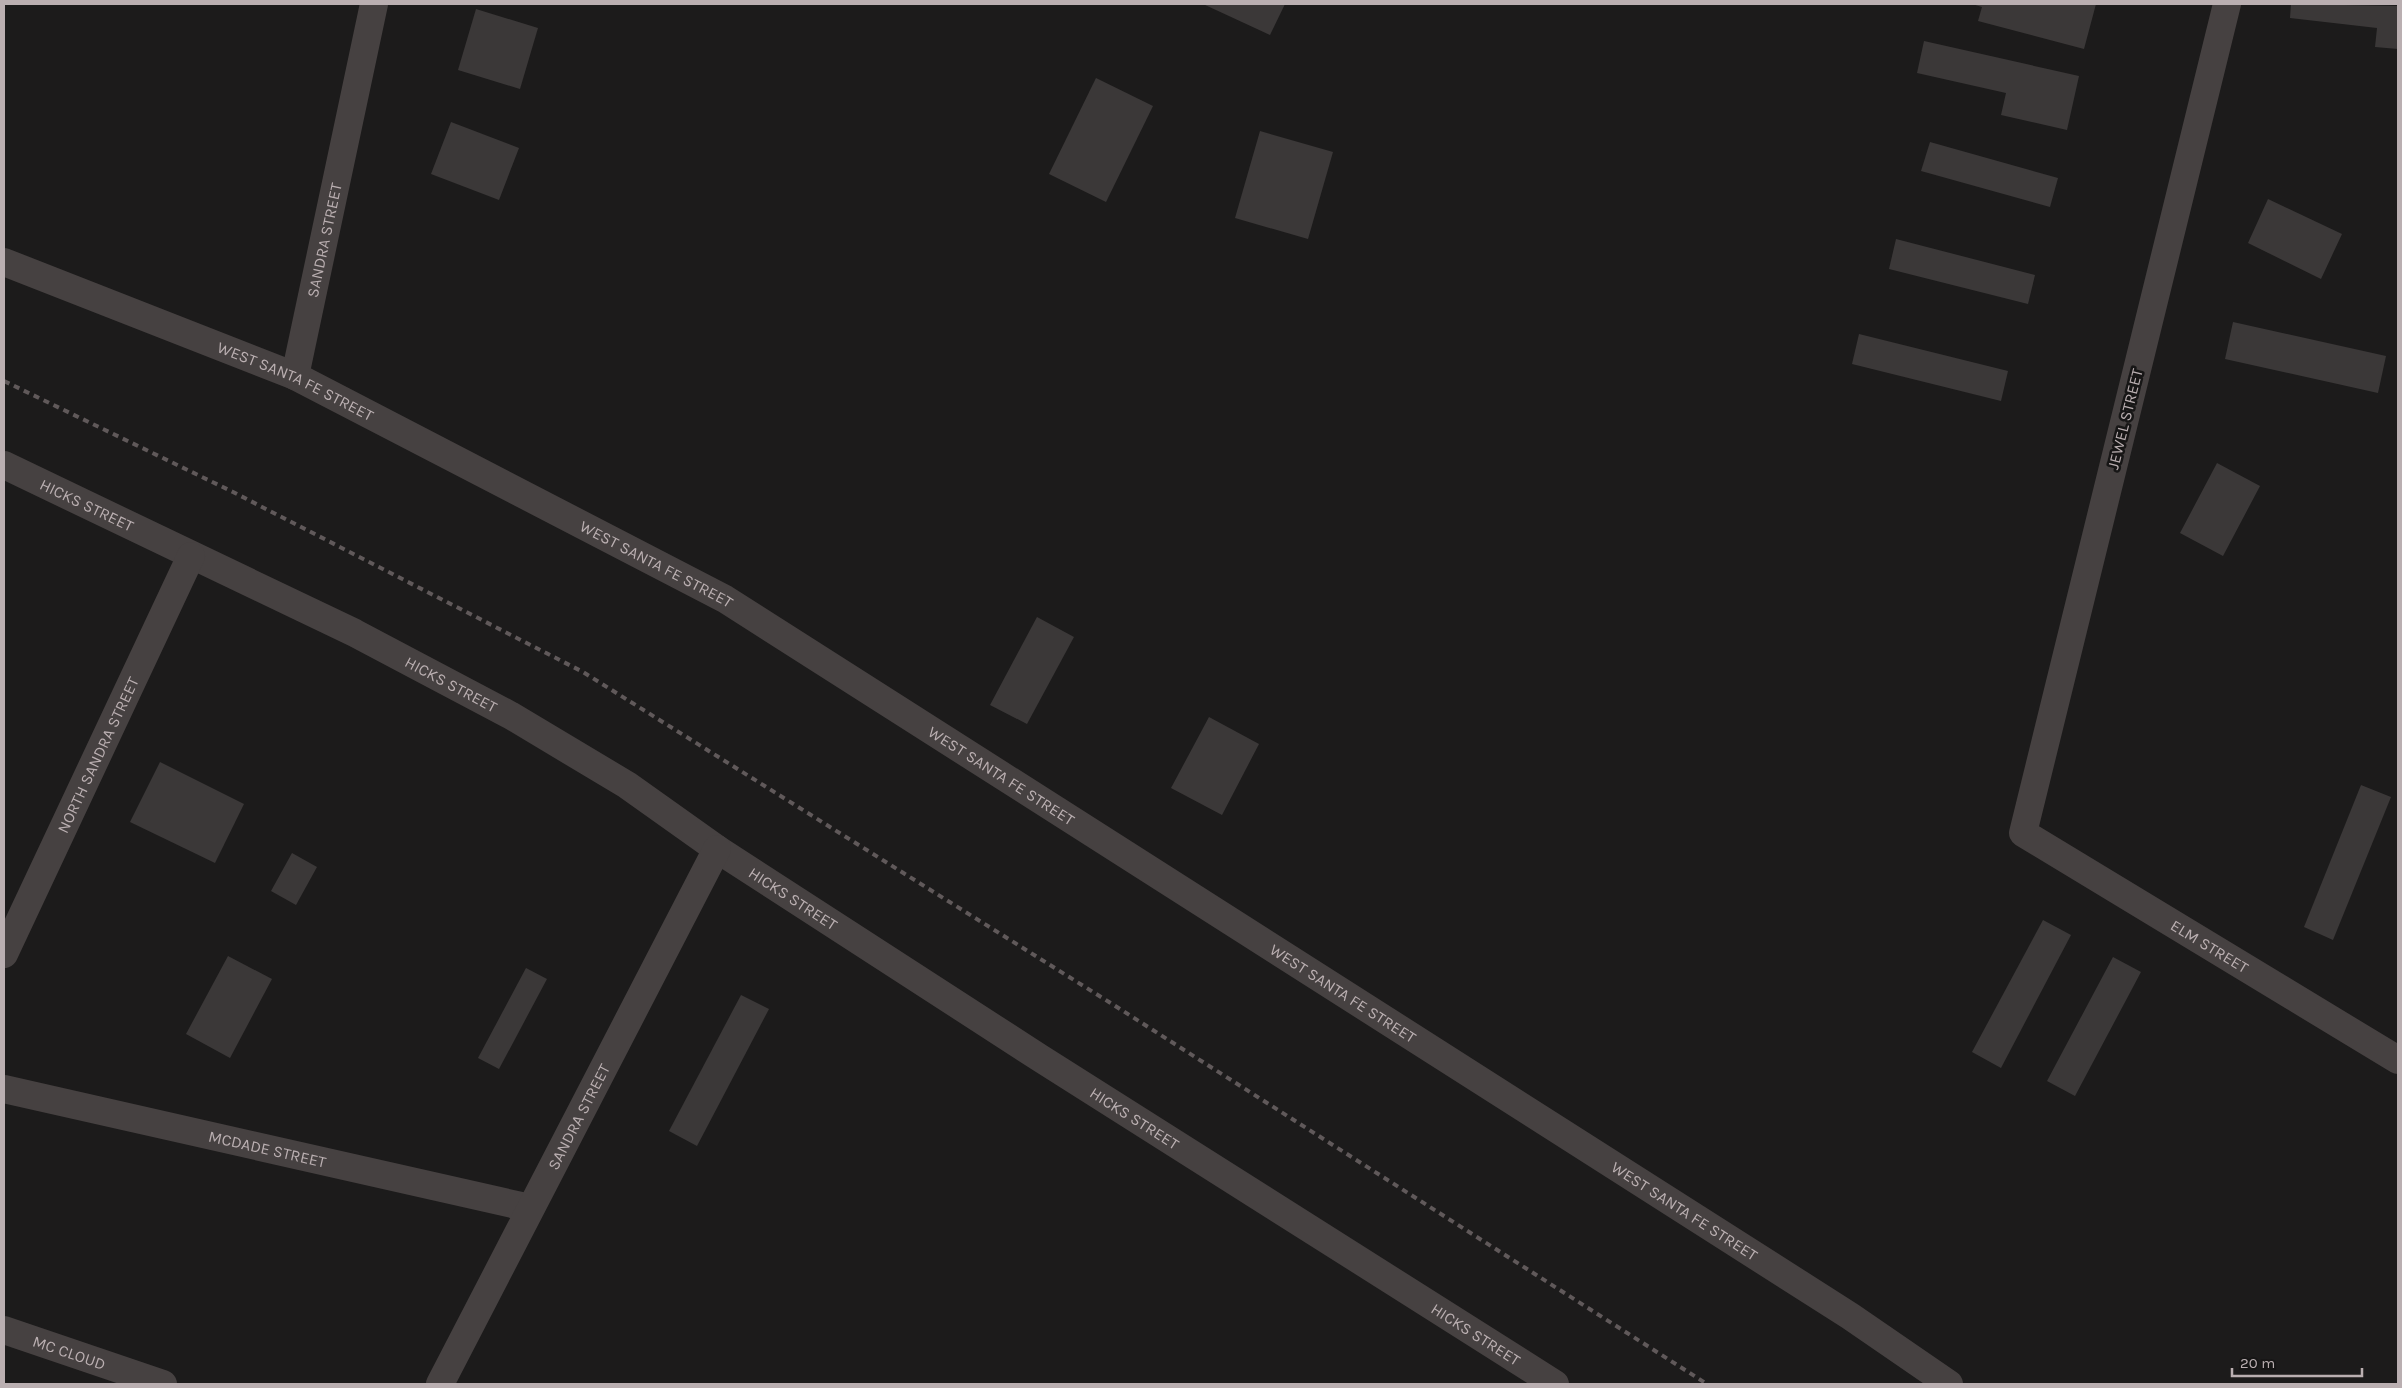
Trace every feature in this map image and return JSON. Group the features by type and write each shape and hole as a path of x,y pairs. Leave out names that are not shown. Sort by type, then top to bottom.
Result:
{"street":[{"name":"SANDRA STREET","path":"295,376 374,4"},
{"name":"JEWEL STREET","path":"2023,834 2227,4"},
{"name":"WEST SANTA FE STREET","path":"4,262 295,376 725,599 1850,1316 1948,1384"},
{"name":"HICKS STREET","path":"4,465 191,556 355,632 510,715 627,785 717,849 1049,1064 1555,1384"},
{"name":"NORTH SANDRA STREET","path":"4,954 191,556"},
{"name":"ELM STREET","path":"2023,834 2398,1060"},
{"name":"SANDRA STREET","path":"440,1384 717,849"},
{"name":"MCDADE STREET","path":"4,1089 530,1208"},
{"name":"MC CLOUD","path":"4,1330 163,1384"}],"building":[{"path":"1203,4 1285,4 1270,35"},
{"path":"1972,4 2096,4 2084,49 1978,21 1982,7"},
{"path":"2291,4 2398,6 2398,49 2375,47 2377,28 2290,18"},
{"path":"476,9 538,28 520,89 458,70"},
{"path":"1924,41 2079,76 2067,130 2001,115 2006,93 1917,73"},
{"path":"1096,78 1153,106 1106,202 1049,174"},
{"path":"451,122 519,148 499,200 431,174"},
{"path":"1260,131 1333,152 1308,239 1235,218"},
{"path":"1930,142 2058,178 2050,207 1921,171"},
{"path":"2268,199 2342,234 2321,279 2248,243"},
{"path":"1896,239 2035,275 2028,304 1889,269"},
{"path":"2233,322 2386,356 2378,393 2225,359"},
{"path":"1859,334 2008,371 2001,401 1852,364"},
{"path":"2217,463 2260,486 2223,556 2180,533"},
{"path":"1037,617 1074,637 1027,724 990,705"},
{"path":"1209,717 1259,744 1222,815 1171,788"},
{"path":"160,762 244,804 215,863 130,822"},
{"path":"2361,785 2391,797 2333,940 2304,927"},
{"path":"292,853 317,867 296,905 271,891"},
{"path":"2043,920 2071,935 2001,1068 1972,1052"},
{"path":"228,956 272,979 230,1058 186,1034"},
{"path":"2113,957 2141,972 2075,1096 2047,1081"},
{"path":"526,968 547,979 499,1069 478,1058"},
{"path":"741,995 769,1009 697,1146 669,1131"}],"railway":[{"path":"4,381 233,492 583,672 1109,1002 1707,1384"}]}
